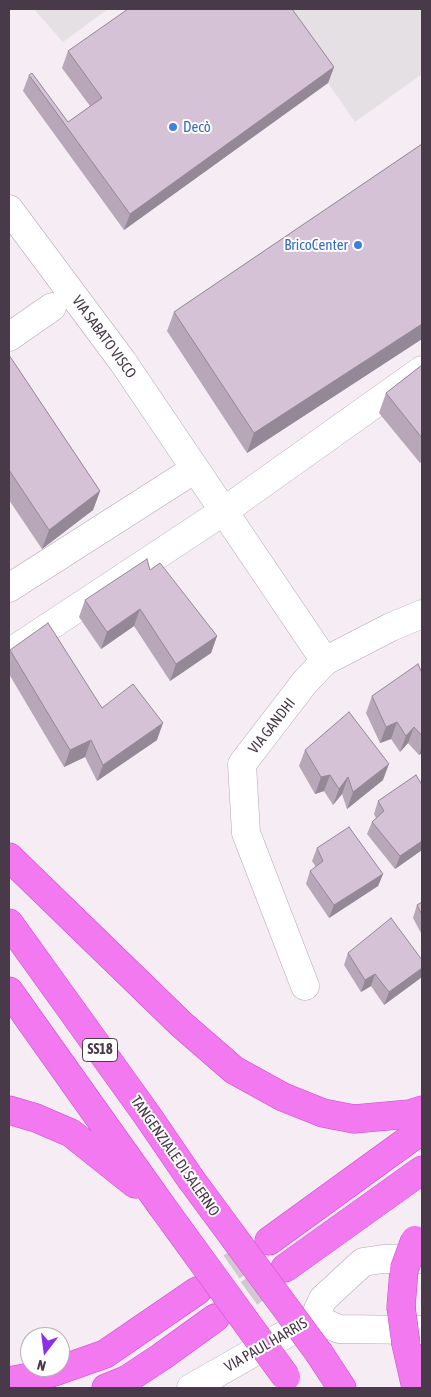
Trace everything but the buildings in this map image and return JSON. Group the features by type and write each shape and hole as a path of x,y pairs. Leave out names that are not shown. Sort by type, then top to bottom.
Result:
{"highway":[{"path":"9,857 181,1024 234,1070 283,1097 323,1113 354,1119 409,1114 422,1110"},
{"name":"TANGENZIALE DI SALERNO","path":"9,923 190,1178 319,1353 342,1388"},
{"name":"SS18","path":"9,992 290,1383"},
{"path":"9,1110 36,1118 71,1133 161,1205"},
{"path":"269,1241 422,1130"},
{"path":"284,1268 422,1170"},
{"path":"416,1251 401,1307 414,1337 416,1388"},
{"path":"9,1381 51,1373 105,1354 197,1291"},
{"path":"106,1388 126,1380 215,1318"}],"street":[{"name":"VIA SABATO VISCO","path":"9,209 123,362 325,660"},
{"name":"VIA SABATO VISCO","path":"9,337 52,307"},
{"path":"9,653 224,511 422,370"},
{"path":"9,588 195,469"},
{"name":"VIA GANDHI","path":"305,986 246,833 242,764 305,682 325,660 391,627 422,614"},
{"name":"VIA PAUL HARRIS","path":"191,1388 224,1380 314,1318 323,1300 363,1262 416,1251"},
{"name":"VIA PAUL HARRIS","path":"314,1318 338,1329 414,1337"}],"shaded area":[{"path":"34,9 108,9 63,42"},
{"path":"277,9 422,9 422,74 355,122"}],"tunnel":[{"path":"197,1291 266,1243"},
{"path":"215,1318 284,1268"}],"place":[{"name":"Decò","path":"173,127"},
{"name":"BricoCenter","path":"358,245"}]}
